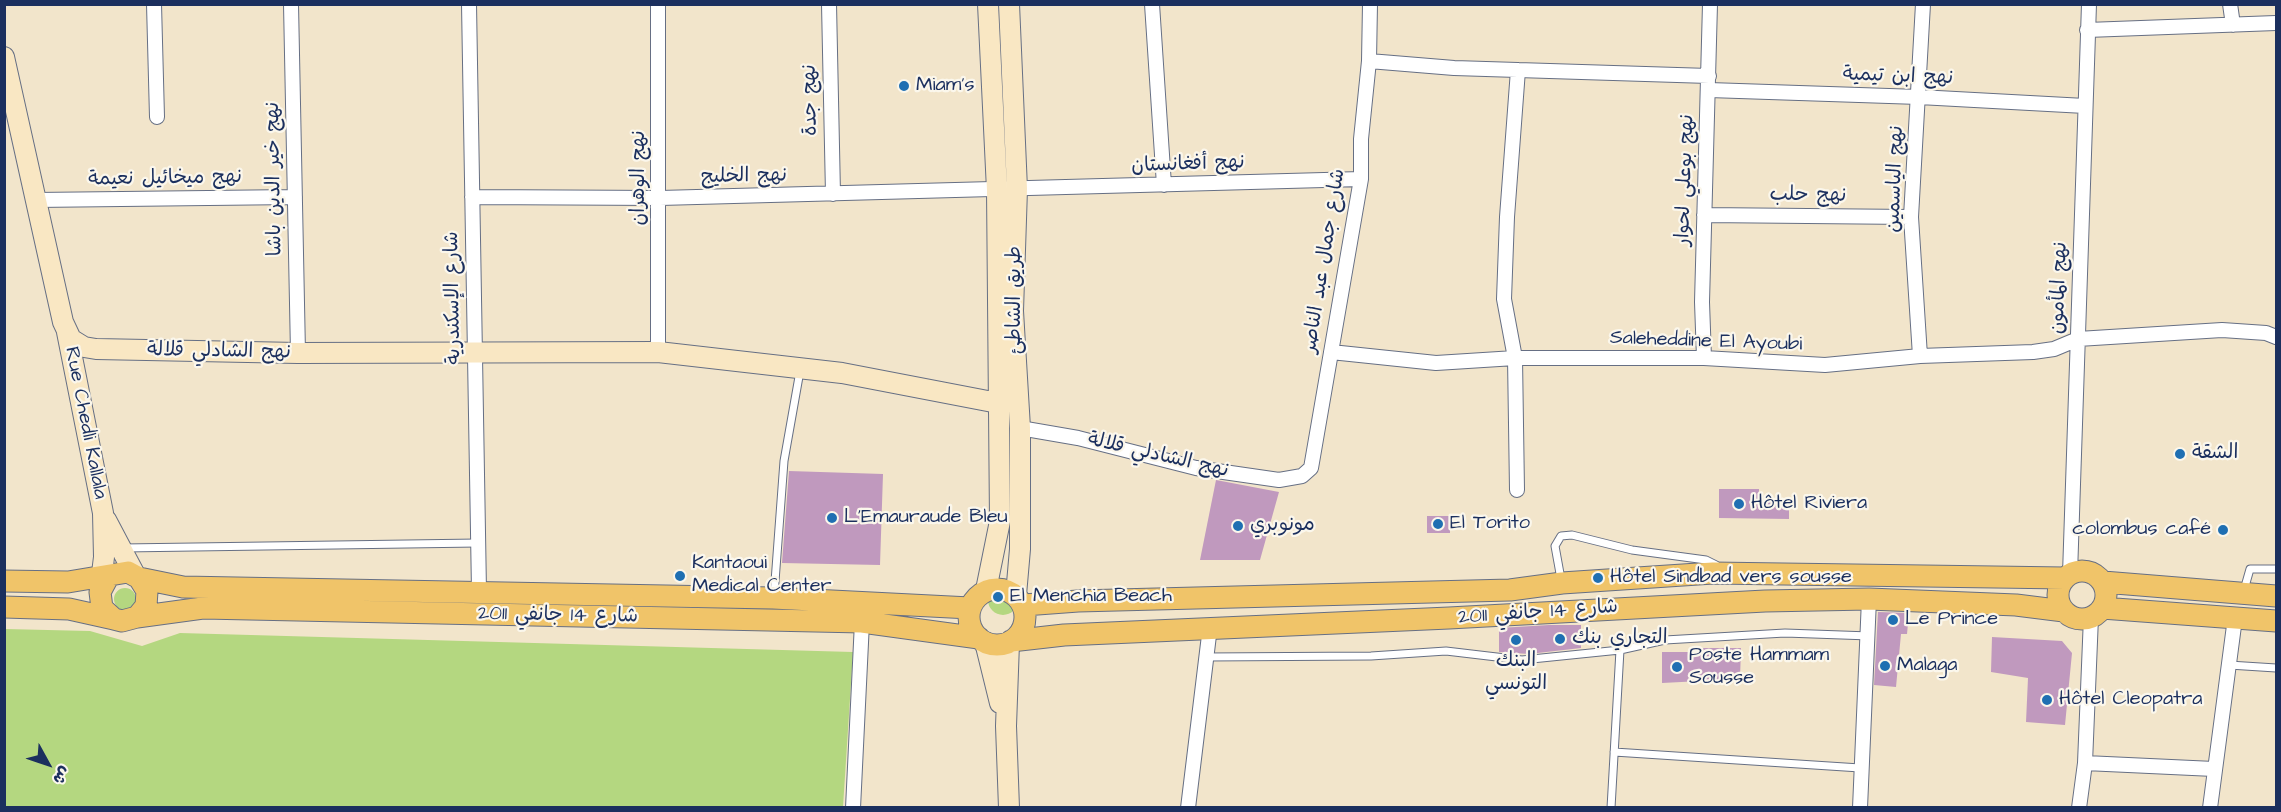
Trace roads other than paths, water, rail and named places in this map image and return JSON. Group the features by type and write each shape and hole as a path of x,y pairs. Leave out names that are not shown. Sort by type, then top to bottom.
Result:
{"main road":[{"path":"2277,596 2103,582 2088,571 2068,576 2059,591 2060,605 2064,611 2077,618 2097,613 2277,621"},
{"path":"4,581 103,582 121,572 137,576 147,591 148,598 142,612 137,617 122,621 69,609 4,607"},
{"name":"شارع 14 جانفي 2011","path":"1020,600 1510,590 1562,583 1713,573 2068,576"},
{"name":"شارع 14 جانفي 2011","path":"137,576 183,587 773,598 970,608"},
{"path":"103,582 102,608 114,619"},
{"path":"2097,613 2106,595 2103,582"},
{"path":"996,588 1007,590 1020,600 1025,622 1018,636 1010,642 1001,645 982,640 972,630 970,608 976,598 986,590 996,588"},
{"name":"شارع 14 جانفي 2011","path":"1010,642 1064,635 1210,627 1449,618 1650,606 1869,599 2016,605 2064,611"},
{"name":"شارع 14 جانفي 2011","path":"137,617 202,608 862,622 982,640"}],"street":[{"path":"154,4 157,117"},
{"name":"نهج خير الدين باشا","path":"291,4 298,353"},
{"name":"شارع الإسكندرية","path":"469,4 479,591"},
{"name":"نهج الوهران","path":"658,4 660,198 658,352"},
{"name":"نهج جدة","path":"829,4 833,194"},
{"name":"طريق الشاطئ","path":"988,4 1007,190 1020,428 1020,600"},
{"name":"طريق الشاطئ","path":"986,590 999,521 998,403 1010,83 1009,4"},
{"path":"1152,4 1164,185"},
{"name":"شارع جمال عبد الناصر","path":"1296,478 1308,472 1313,461 1361,179 1360,139 1369,61 1370,4"},
{"name":"نهج بوعلي لحوار","path":"1704,358 1702,302 1710,4"},
{"name":"نهج الياسمين","path":"1920,356 1911,218 1923,4"},
{"name":"نهج المأمون","path":"2068,576 2089,4"},
{"path":"2230,4 2233,25"},
{"path":"2087,30 2277,23"},
{"path":"4,57 52,280 67,332"},
{"name":"نهج ابن تيمية","path":"1369,61 2085,106"},
{"path":"1517,490 1515,358 1504,299 1507,217 1518,70"},
{"name":"نهج أفغانستان","path":"1007,190 1361,179"},
{"name":"نهج الخليج","path":"472,197 660,198 1007,190"},
{"name":"نهج ميخائيل نعيمة","path":"35,200 295,196"},
{"name":"نهج حلب","path":"1704,215 1911,218"},
{"name":"Saleheddine El Ayoubi","path":"1331,352 1436,363 1515,358 1704,358 1825,365 1920,356 2033,352 2054,349 2078,339 2223,330 2266,333 2277,337"},
{"name":"نهج الشادلي قلالة","path":"67,332 76,343 96,349 298,353 658,352 801,367 899,382 998,403"},
{"name":"Rue Chedli Kallala","path":"67,332 103,513"},
{"name":"نهج الشادلي قلالة","path":"1020,428 1078,438 1196,468 1279,480 1296,478"},
{"path":"103,513 137,576"},
{"path":"103,513 103,582"},
{"path":"1860,807 1860,768 1870,636 1869,599"},
{"path":"2079,807 2085,763 2097,613"},
{"path":"2210,807 2235,618"},
{"path":"853,807 862,622"},
{"path":"1188,807 1210,627"},
{"path":"982,640 1006,726"},
{"path":"1009,807 1006,726 1010,642"},
{"path":"2085,763 2214,769"}],"lane":[{"path":"773,598 784,461 801,367"},
{"path":"1562,583 1554,546 1561,536 1572,535 1632,550 1706,560 1716,566 1713,573"},
{"path":"120,548 478,543"},
{"path":"2243,593 2250,569 2277,569"},
{"path":"1206,657 1371,656 1446,651 1522,660 1620,650 1665,640 1785,633 1870,636"},
{"path":"1611,807 1620,650"},
{"path":"2229,665 2277,668"},
{"path":"1614,752 1860,768"}],"place":[{"name":"Miam's","path":"904,86"},
{"name":"الشقة","path":"2180,454"},
{"name":"Hôtel Riviera","path":"1739,504"},
{"name":"L'Emauraude Bleu","path":"832,518"},
{"name":"El Torito","path":"1438,524"},
{"name":"مونوبري","path":"1238,526"},
{"name":"colombus café","path":"2223,530"},
{"name":"Kantaoui Medical Center","path":"680,576"},
{"name":"Hôtel Sindbad vers sousse","path":"1598,578"},
{"name":"El Menchia Beach","path":"998,597"},
{"name":"Le Prince","path":"1893,620"},
{"name":"التجاري بنك","path":"1560,639"},
{"name":"البنك التونسي","path":"1516,640"},
{"name":"Malaga","path":"1885,666"},
{"name":"Poste Hammam Sousse","path":"1677,667"},
{"name":"Hôtel Cleopatra","path":"2047,700"}]}
